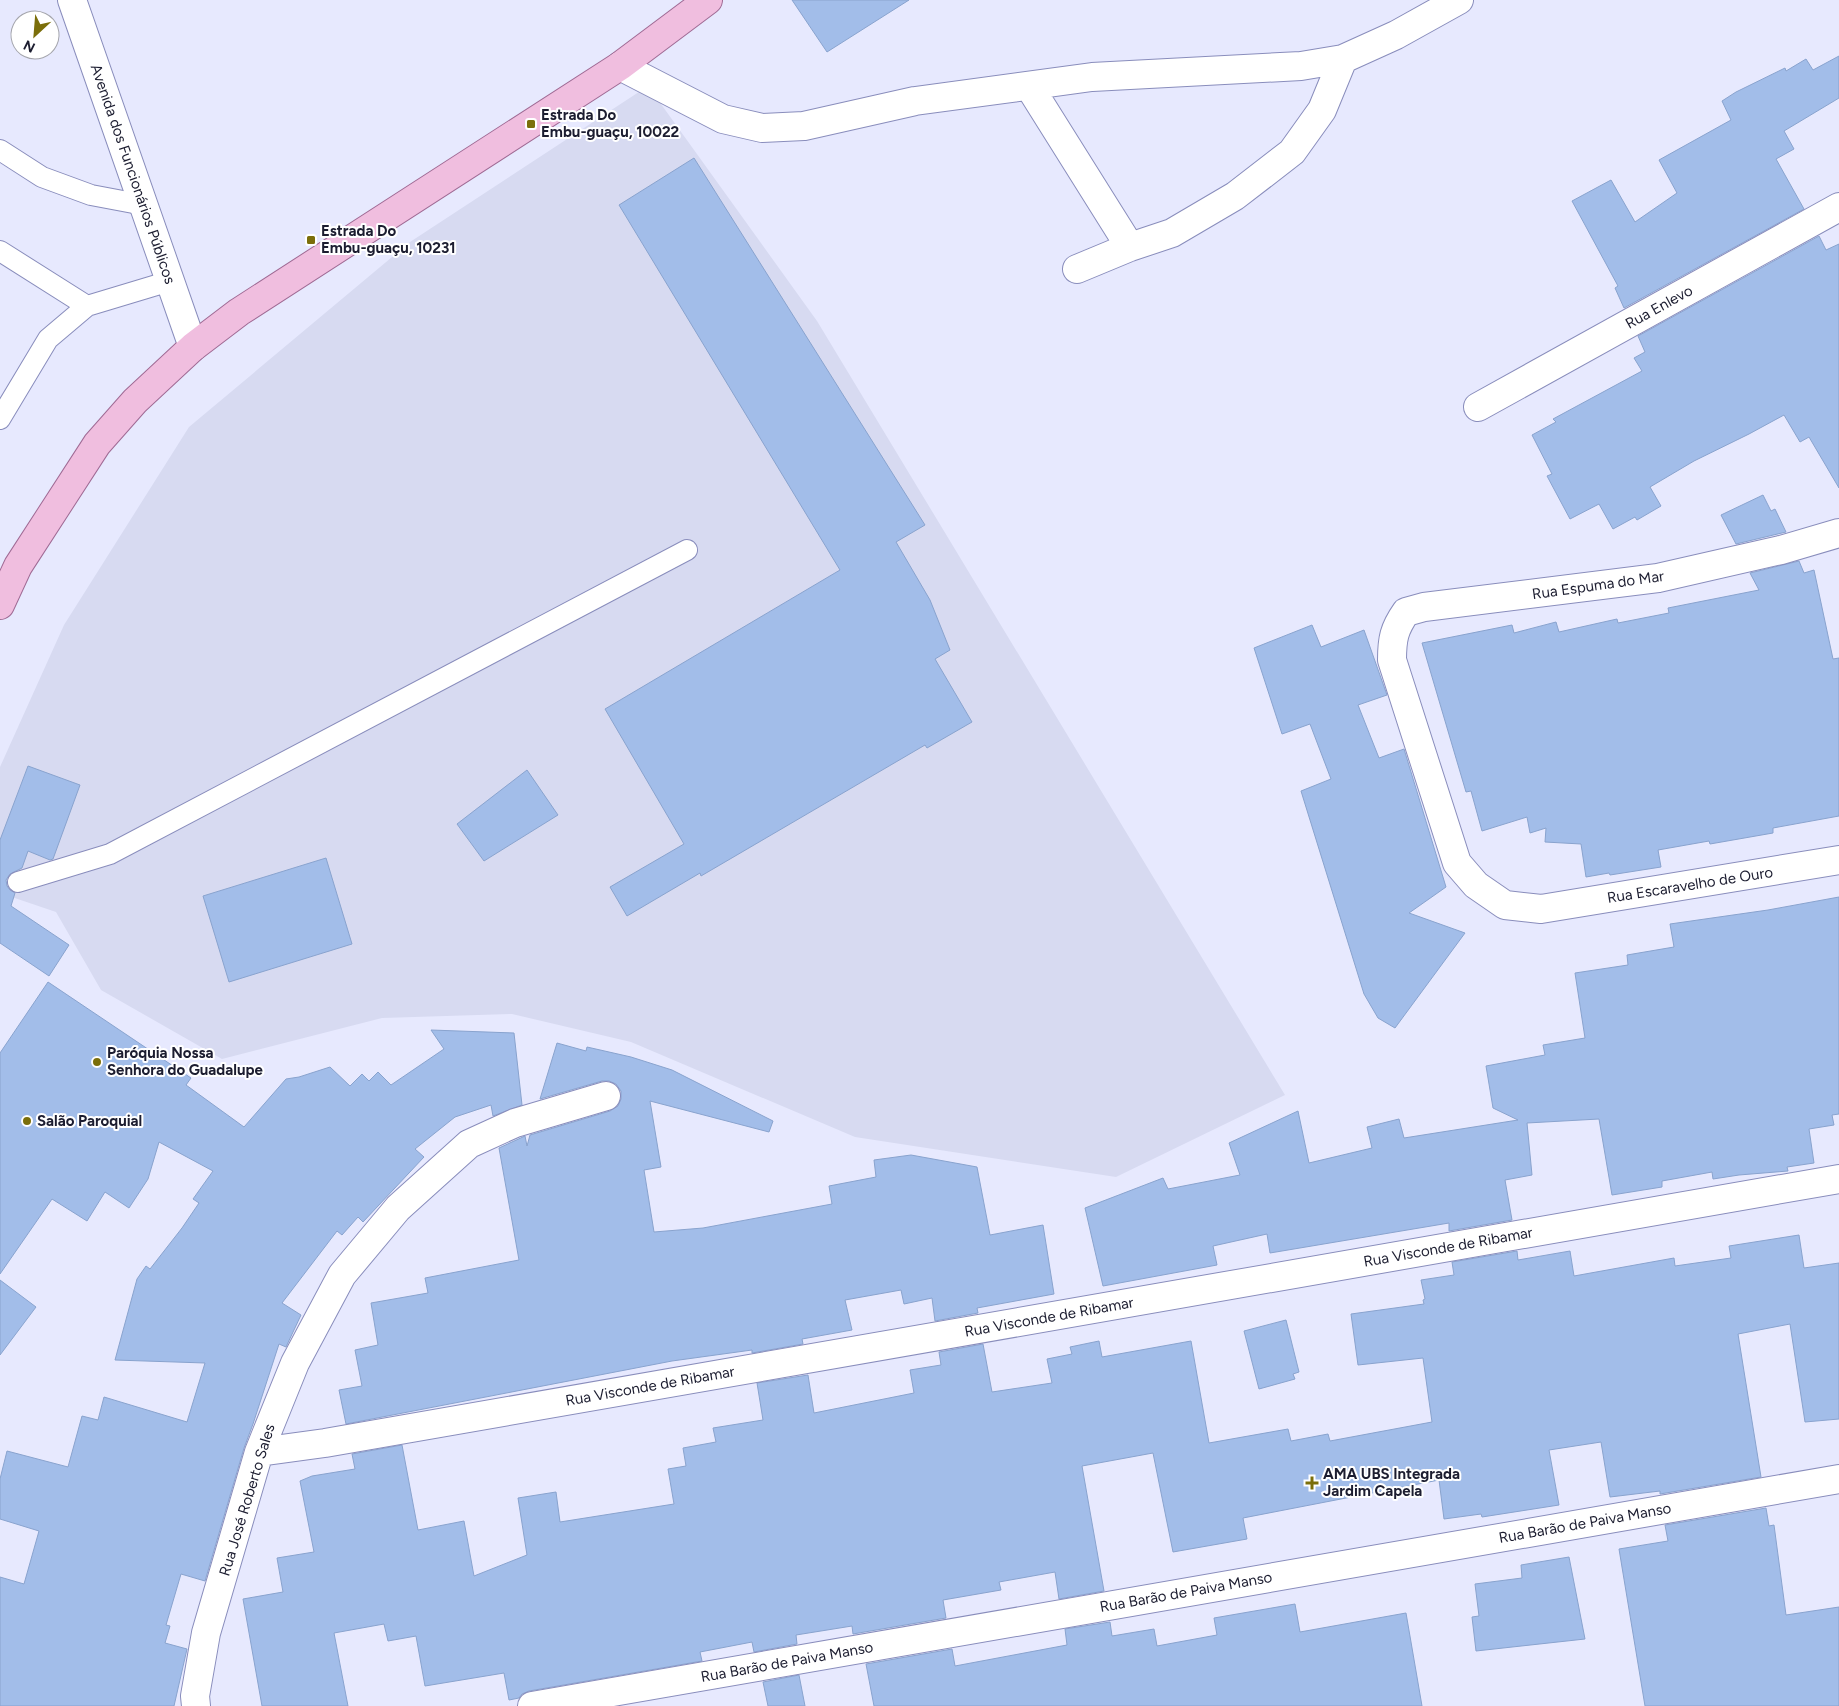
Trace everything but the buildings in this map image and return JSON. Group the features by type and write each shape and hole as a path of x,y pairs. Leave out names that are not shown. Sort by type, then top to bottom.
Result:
{"main road":[{"path":"0,605 18,566 97,444 135,400 193,347 239,312 620,66 708,0"}],"street":[{"name":"Avenida dos Funcionários Públicos","path":"72,0 193,347"},
{"path":"620,66 723,119 762,128 804,126 915,100 1092,77 1301,66 1343,59 1396,35 1459,0"},
{"path":"1077,268 1172,233 1235,196 1292,152 1322,110 1343,59"},
{"path":"1030,86 1130,247"},
{"name":"Rua Enlevo","path":"1478,407 1839,207"},
{"name":"Rua Espuma do Mar","path":"1392,660 1392,641 1398,624 1406,612 1424,607 1658,578 1781,550 1839,534"},
{"name":"Rua Escaravelho de Ouro","path":"1392,660 1457,863 1476,885 1505,905 1542,909 1839,860"},
{"name":"Rua José Roberto Sales","path":"196,1706 195,1696 206,1633 258,1452 295,1363 342,1275 398,1208 469,1144 515,1123 606,1096"},
{"name":"Rua Visconde de Ribamar","path":"258,1452 334,1441 1839,1179"},
{"name":"Rua Barão de Paiva Manso","path":"532,1706 1839,1478"}],"lane":[{"path":"0,150 42,177 91,195 144,205"},
{"path":"0,251 87,306"},
{"path":"0,419 48,340 87,306 170,281"},
{"path":"18,882 110,854 687,550"}],"shaded area":[{"path":"648,86 817,321 1285,1095 1116,1177 855,1137 631,1042 512,1014 382,1018 222,1059 101,990 56,912 0,893 0,767 64,625 189,427 410,242"}],"place":[{"name":"Estrada Do Embu-guaçu, 10022","path":"531,124"},
{"name":"Estrada Do Embu-guaçu, 10231","path":"311,240"},
{"name":"Paróquia Nossa Senhora do Guadalupe","path":"97,1062"},
{"name":"Salão Paroquial","path":"27,1121"},
{"name":"AMA UBS Integrada Jardim Capela","path":"1312,1483"}]}
